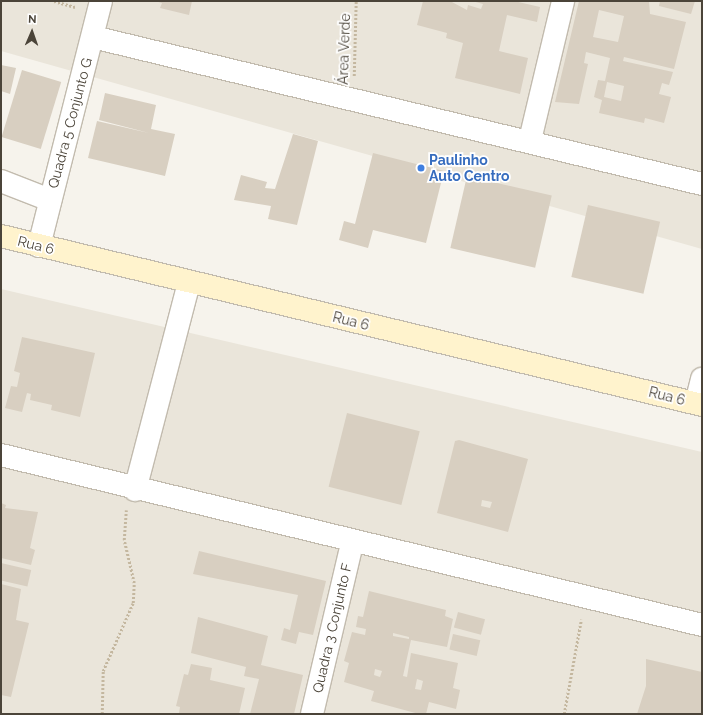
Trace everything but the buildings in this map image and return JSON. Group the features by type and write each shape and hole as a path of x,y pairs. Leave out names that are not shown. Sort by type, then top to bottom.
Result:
{"street":[{"name":"Quadra 5 Conjunto G","path":"39,246 101,1"},
{"path":"530,140 563,1"},
{"path":"93,37 352,97 530,140 702,184"},
{"path":"1,181 50,200"},
{"name":"Rua 6","path":"1,236 699,404"},
{"path":"135,490 189,282"},
{"path":"699,404 702,379"},
{"path":"1,456 352,543 586,596 702,626"},
{"name":"Quadra 3 Conjunto F","path":"312,714 352,543"}],"path":[{"name":"Área Verde","path":"352,97 356,1"},
{"path":"102,714 103,671 133,603 124,514 135,490"},
{"path":"564,714 586,596"}],"shaded area":[{"path":"1,1 702,1 702,249 1,51"},
{"path":"1,289 702,452 702,714 1,714"}],"place":[{"name":"Paulinho Auto Centro","path":"421,168"}]}
